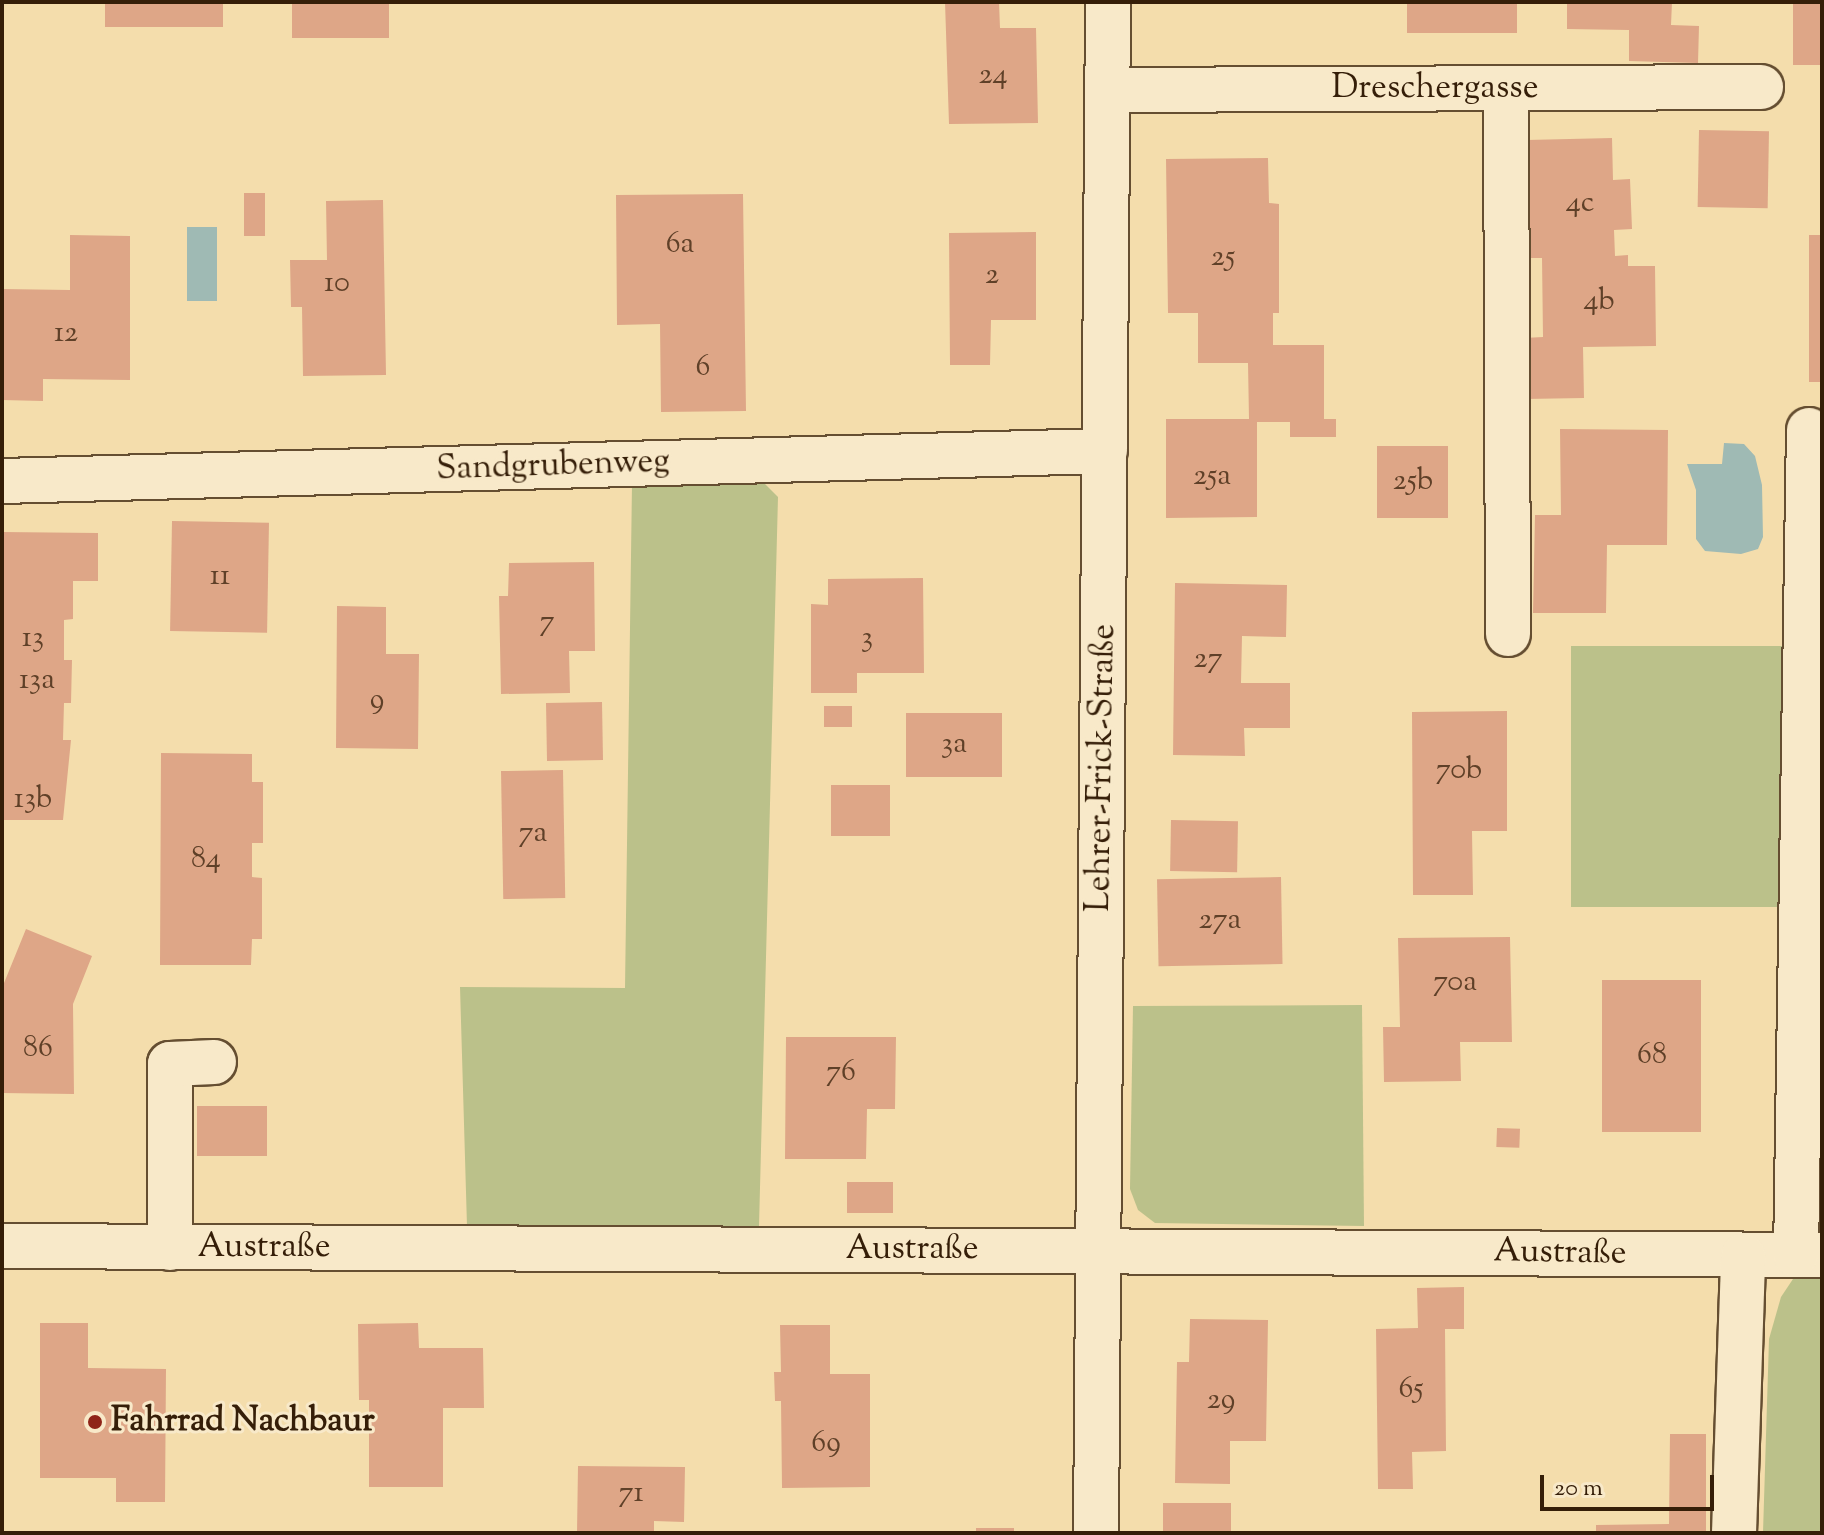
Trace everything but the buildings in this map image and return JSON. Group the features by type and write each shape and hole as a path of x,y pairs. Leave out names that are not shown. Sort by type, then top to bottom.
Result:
{"street":[{"name":"Lehrer-Frick-Straße","path":"1096,1533 1108,2"},
{"name":"Dreschergasse","path":"1108,90 1761,87"},
{"path":"1506,89 1508,634"},
{"path":"1809,430 1809,1255"},
{"name":"Sandgrubenweg","path":"2,481 1105,451"},
{"path":"170,1248 170,1064 214,1062"},
{"name":"Austraße","path":"2,1246 1809,1255"},
{"path":"1734,1533 1743,1256"}],"green space":[{"path":"761,480 778,497 759,1226 467,1226 460,987 625,988 632,484"},
{"path":"1571,646 1786,646 1786,907 1571,907"},
{"path":"1362,1005 1364,1226 1155,1223 1138,1210 1130,1189 1133,1006"},
{"path":"1793,1279 1822,1279 1822,1533 1763,1533 1769,1339 1781,1297"}],"water":[{"path":"187,227 217,227 217,301 187,301"},
{"path":"1724,443 1744,444 1755,456 1762,485 1763,537 1758,549 1741,554 1705,551 1696,539 1696,490 1687,464 1722,464"}],"place":[{"name":"Fahrrad Nachbaur","path":"95,1422"}]}
